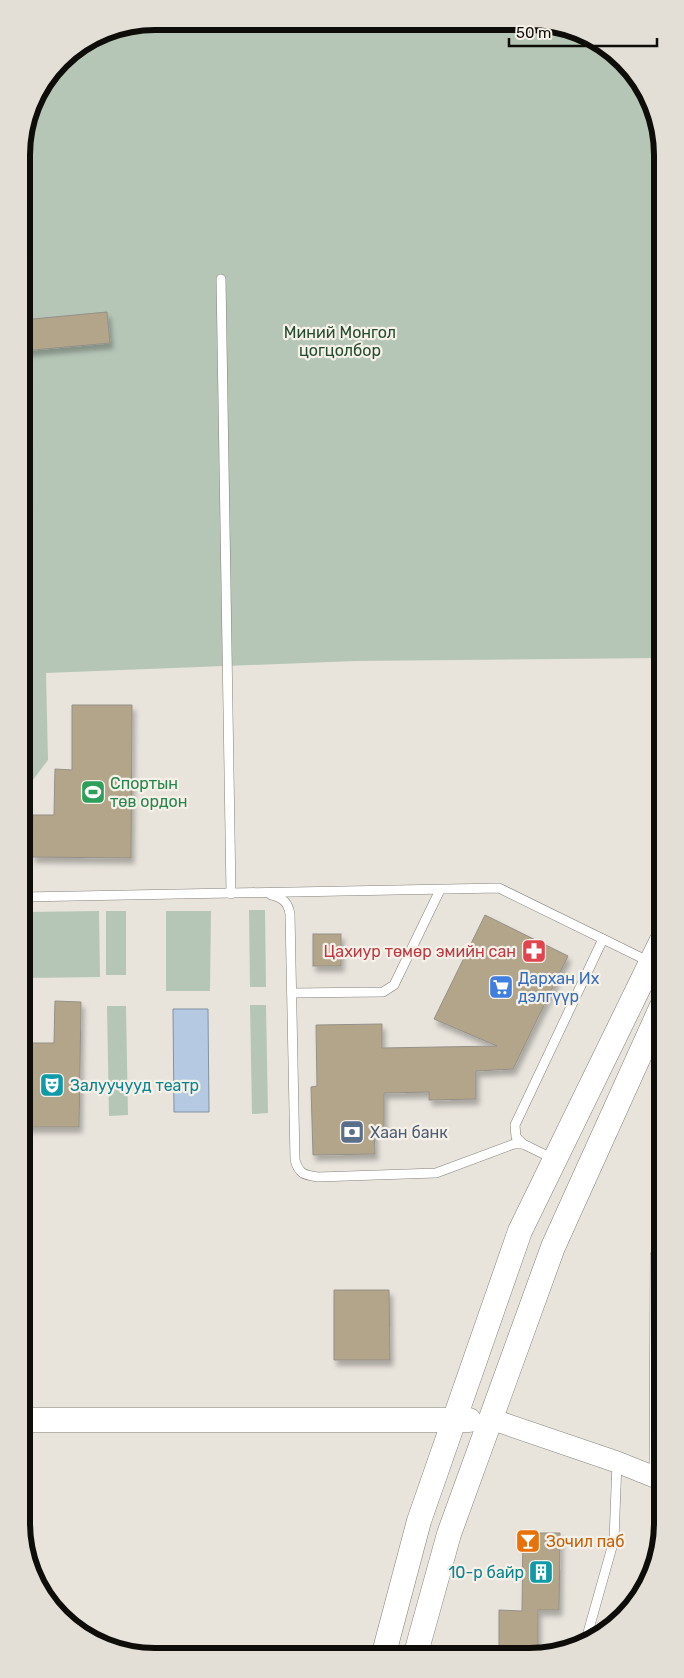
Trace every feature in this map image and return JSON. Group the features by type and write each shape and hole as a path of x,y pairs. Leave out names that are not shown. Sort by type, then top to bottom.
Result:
{"main road":[{"path":"385,1648 419,1521 520,1231 654,954"},
{"path":"417,1648 449,1534 553,1247 651,1054 654,1040"},
{"path":"30,1420 491,1419"}],"street":[{"path":"491,1419 654,1476"}],"lane":[{"path":"221,279 231,894"},
{"path":"30,897 499,888 602,939 654,952"},
{"path":"292,993 383,992 389,989 394,984 440,890"},
{"path":"266,893 279,897 289,906 295,1160 302,1173 318,1177 436,1174 514,1144 523,1144"},
{"path":"555,1160 523,1144 516,1137 515,1125 602,939"},
{"path":"588,1633 614,1540 617,1462"}],"green space":[{"name":"Миний Монгол цогцолбор","path":"147,30 537,30 554,32 577,39 605,56 628,79 637,92 645,107 653,139 654,658 356,661 46,673 48,760 30,784 30,147 32,130 39,107 51,85 85,51 107,39 130,32"},
{"path":"249,910 265,910 266,987 250,987"},
{"path":"99,911 100,977 30,978 30,912"},
{"path":"106,911 126,911 126,975 106,975"},
{"path":"166,911 211,911 210,991 166,991"},
{"path":"250,1005 266,1005 268,1113 252,1114"},
{"path":"107,1006 126,1006 128,1115 109,1116"}],"water":[{"path":"173,1009 208,1009 209,1112 174,1112"}],"building":[{"path":"107,312 110,343 30,350 30,319"},
{"name":"Спортын төв ордон","path":"72,705 132,705 131,858 32,857 33,815 54,815 55,769 72,770"},
{"path":"485,915 568,956 513,1069 476,1071 476,1099 429,1100 429,1092 384,1093 384,1130 374,1130 375,1154 313,1155 311,1087 317,1086 316,1025 382,1024 382,1048 497,1046 434,1019"},
{"path":"313,934 341,934 341,966 313,966"},
{"name":"Залуучууд театр","path":"55,1001 81,1002 79,1127 30,1127 30,1043 54,1043"},
{"path":"334,1290 389,1290 390,1360 334,1360"},
{"name":"10-р байр","path":"523,1533 560,1533 559,1610 538,1610 538,1647 499,1648 499,1610 522,1611"}],"place":[{"name":"Спортын төв ордон","path":"93,792"},
{"name":"Цахиур төмөр эмийн сан","path":"534,951"},
{"name":"Дархан Их дэлгүүр","path":"501,987"},
{"name":"Залуучууд театр","path":"52,1085"},
{"name":"Хаан банк","path":"352,1132"},
{"name":"Зочил паб","path":"528,1541"},
{"name":"10-р байр","path":"541,1572"}]}
